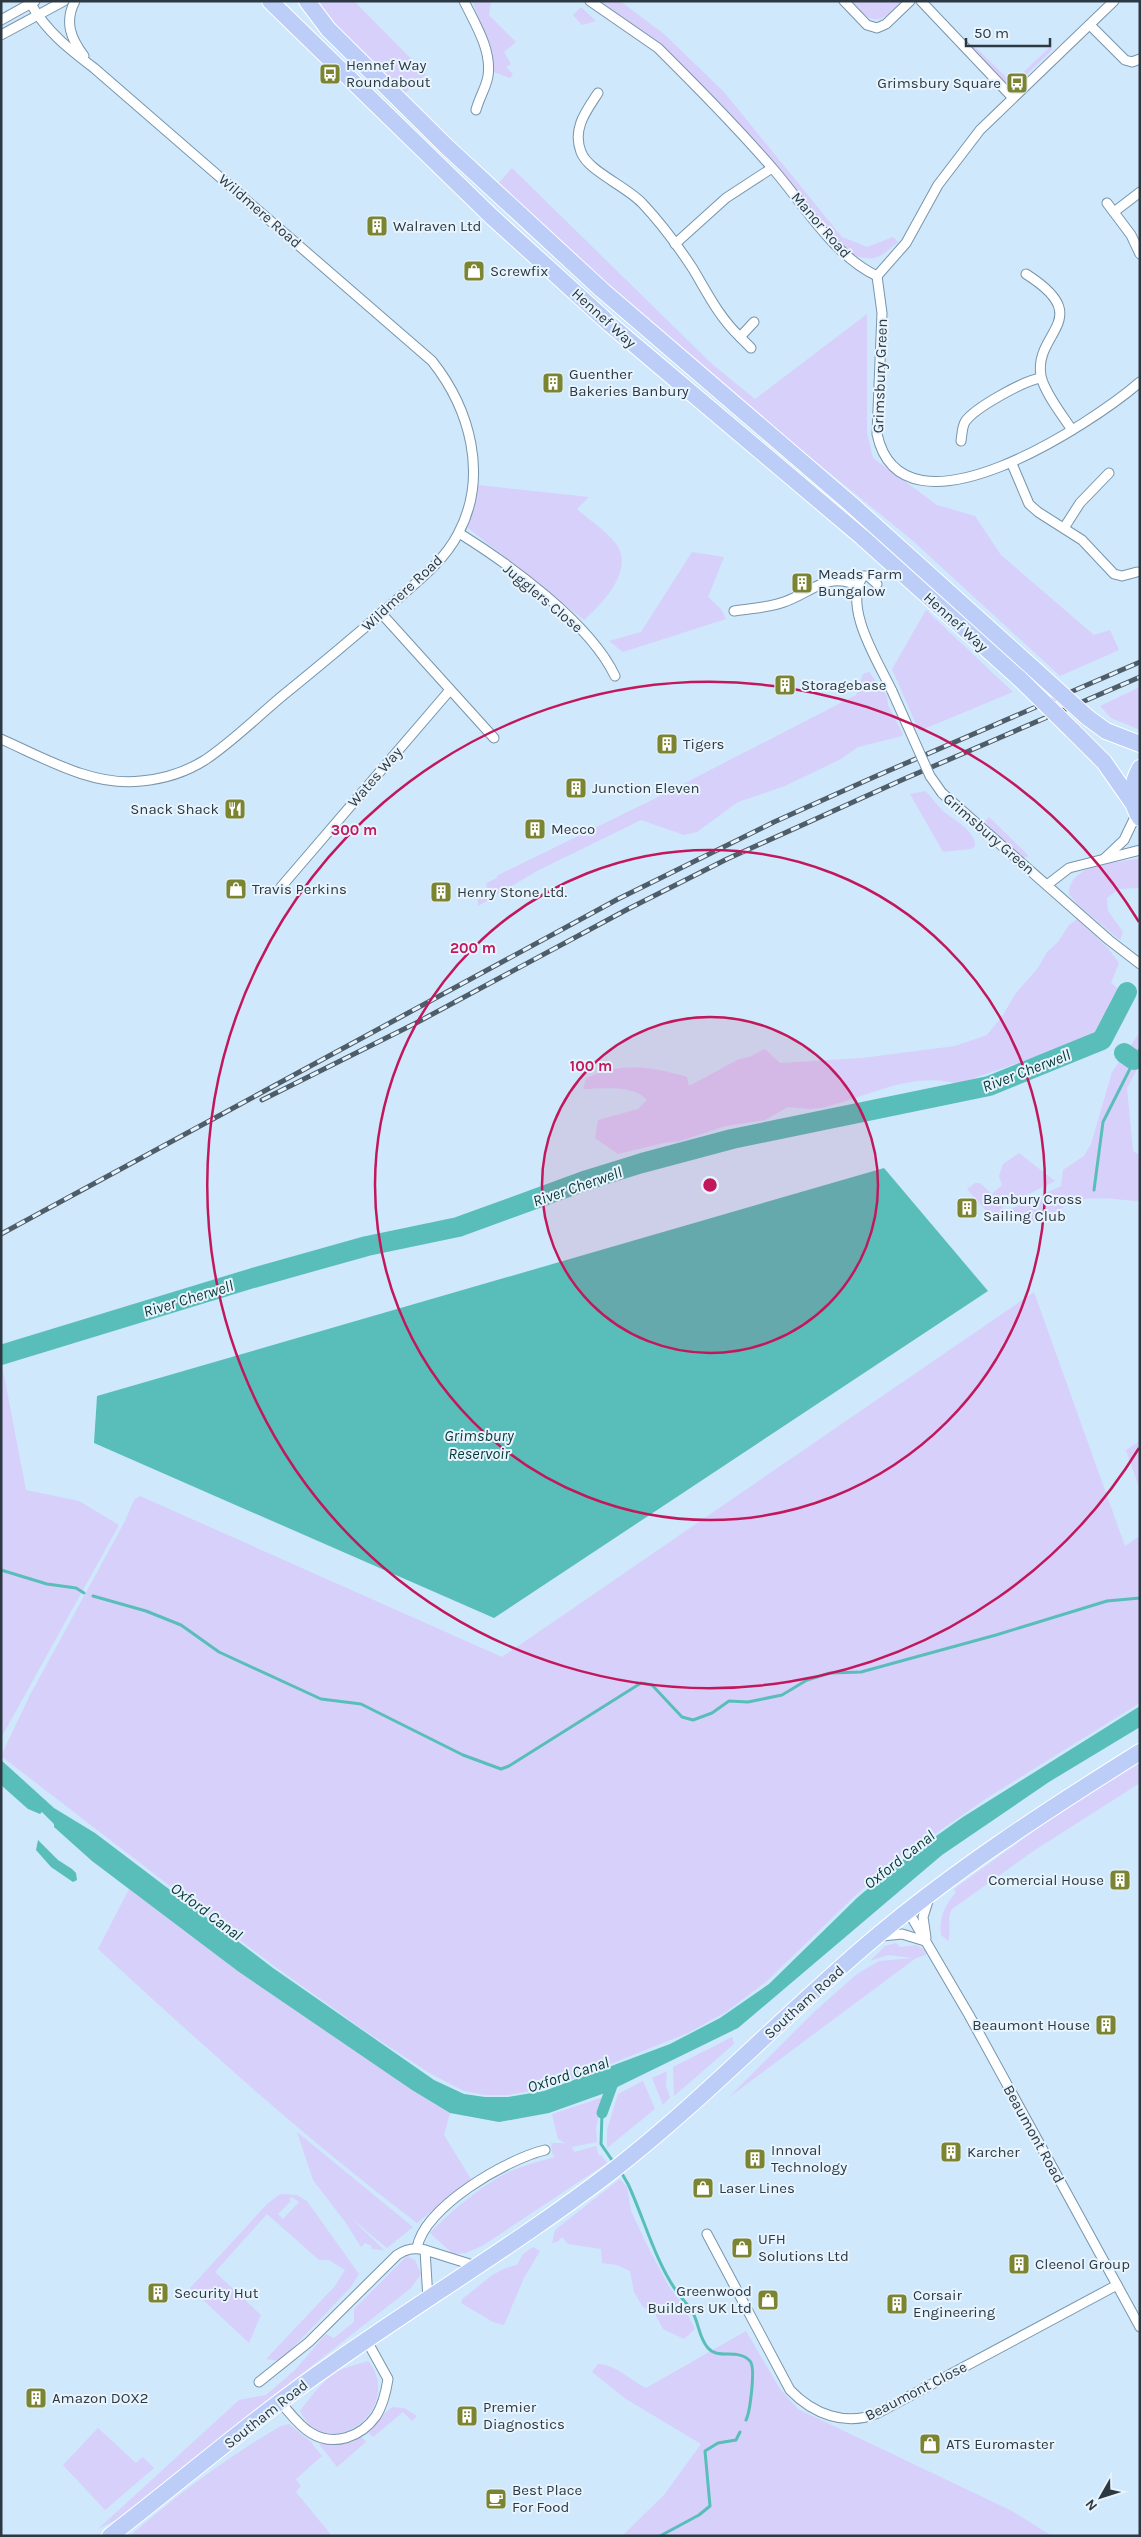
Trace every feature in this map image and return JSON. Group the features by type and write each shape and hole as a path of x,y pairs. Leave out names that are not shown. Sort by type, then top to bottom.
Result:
{"highway":[{"name":"Hennef Way","path":"270,1 484,210 611,325 847,524 1020,679 1104,762 1137,812"},
{"name":"Hennef Way","path":"307,1 328,29 519,214 602,290 851,504 1087,717 1106,731 1140,744"},
{"path":"1137,812 1132,793 1134,780 1140,768"},
{"name":"Southam Road","path":"110,2536 328,2366 479,2267 616,2168 721,2077 872,1940 932,1892 1039,1815 1140,1752"}],"street":[{"path":"1,36 64,1"},
{"name":"Wildmere Road","path":"75,1 68,22 71,35 94,68"},
{"path":"464,1 484,44 488,61 486,83 476,110"},
{"name":"Manor Road","path":"590,1 658,48 772,168 848,258 877,276"},
{"path":"844,1 866,25 877,28 886,24 910,1"},
{"path":"921,1 1012,97"},
{"path":"877,276 906,243 930,198 958,157 980,130 1012,97 1114,1"},
{"name":"Wildmere Road","path":"1,20 33,2 38,16 56,37 414,344 441,373 461,406 467,422 473,459 471,493 459,533 431,569 218,750 196,764 174,775 140,782 104,780 63,767 1,739"},
{"path":"1090,25 1125,60 1132,62 1140,59"},
{"path":"598,92 583,116 579,128 578,140 583,156 590,165 641,202 675,244 717,312 751,348"},
{"path":"675,244 726,198 772,168"},
{"path":"1114,212 1140,192"},
{"path":"1107,203 1131,235 1140,254"},
{"path":"1026,274 1047,289 1056,301 1059,310 1057,327 1042,361 1041,378 1072,430"},
{"name":"Grimsbury Green","path":"877,276 882,313 877,434 884,454 902,472 923,481 954,479 1012,464 1109,407 1140,382"},
{"path":"740,337 754,322"},
{"path":"960,441 964,423 971,415 1022,383 1041,378"},
{"path":"1012,464 1029,504 1044,517 1087,544 1114,574 1122,576 1137,572"},
{"path":"1064,528 1080,503 1109,473"},
{"name":"Jugglers Close","path":"459,533 491,554 577,624 600,650 615,676"},
{"path":"734,610 777,604 830,581 845,580 859,586 866,575 878,584"},
{"name":"Grimsbury Green","path":"859,586 859,609 863,630 930,776 942,794 1109,940 1137,961"},
{"path":"381,613 494,738"},
{"name":"Wates Way","path":"280,887 450,690"},
{"name":"Grimsbury Green","path":"1105,858 1124,840 1137,812"},
{"name":"Grimsbury Green","path":"1047,885 1069,868 1140,850"},
{"name":"Beaumont Road","path":"927,1943 923,1917 925,1906 932,1892"},
{"name":"Beaumont Road","path":"908,1911 1140,2327"},
{"path":"872,1940 886,1935 902,1934 916,1936 927,1943"},
{"path":"428,2301 421,2249 421,2234 430,2223 462,2194 507,2163 545,2150"},
{"name":"Beaumont Close","path":"707,2234 790,2390 810,2408 842,2419 854,2420 878,2413 1117,2285"},
{"path":"421,2249 479,2267"},
{"name":"Southam Road","path":"259,2382 309,2342 397,2255 421,2249"},
{"path":"281,2403 303,2427 319,2436 345,2439 362,2430 376,2416 384,2398 388,2379 367,2341"}],"shaded area":[{"path":"317,1 354,1 426,74 402,96 343,33"},
{"path":"472,1 491,1 489,15 516,42 504,52 511,64 506,67 513,74 510,78 494,72 492,49"},
{"path":"595,1 620,1 664,34 724,92 842,237 867,247 893,237 898,242 886,252 876,257 865,258 850,254 715,101"},
{"path":"850,1 903,1 888,15 876,19 865,15"},
{"path":"581,7 596,21 582,25 573,15"},
{"path":"972,44 1008,79 1007,83 969,46"},
{"path":"1051,46 1052,50 1020,81 1013,82"},
{"path":"512,168 712,364 755,399 867,314 867,433 873,458 937,505 975,516 1001,555 1094,635 1110,630 1119,650 1060,676 912,540 701,368 497,185"},
{"path":"478,485 589,497 577,509 613,540 621,555 622,565 614,586 584,620 468,528"},
{"path":"692,552 724,557 708,597 721,609 726,619 623,652 609,641 641,632"},
{"path":"926,610 1013,692 919,731 892,669"},
{"path":"869,672 887,696 888,705 903,734 902,736 858,747 841,759 785,786 738,802 697,832 684,835 641,820 537,871 478,906 477,896 487,888 486,883 497,878 498,875 652,800 856,695 863,674"},
{"path":"1140,687 1140,730 1111,718 1100,706"},
{"path":"925,791 941,809 972,835 975,846 971,849 943,852 910,794"},
{"path":"989,817 1028,857 1019,857 989,829 985,821"},
{"path":"1140,858 1140,888 1119,889 1107,898 1108,911 1123,932 1120,940 1077,904 1069,894 1071,884 1077,876 1096,866"},
{"path":"1077,919 1107,947 1119,963 1111,983 1120,990 1100,1034 958,1084 923,1080 889,1087 821,1108 788,1107 765,1120 726,1126 680,1141 618,1154 595,1138 598,1120 638,1109 647,1100 641,1095 626,1089 583,1089 586,1078 599,1073 624,1068 648,1068 687,1077 689,1086 739,1059 749,1057 765,1049 780,1063 862,1058 955,1046 987,1035 1003,1015 1016,993 1038,968 1047,952 1058,942 1069,925"},
{"path":"1140,1032 1140,1064 1127,1088 1133,1151 1140,1155 1140,1198 1137,1201 1097,1198 1081,1200 1067,1204 1047,1219 1024,1222 1011,1209 1061,1186 1063,1170 1084,1156 1091,1144 1112,1072"},
{"path":"1019,1153 1055,1181 1002,1207 1008,1216 995,1221 967,1189 975,1183 980,1183 992,1194 1002,1185 999,1176 1003,1164"},
{"path":"1034,1292 1125,1546 1140,1536 1140,1703 987,1798 900,1858 858,1893 767,1981 726,2012 688,2033 578,2077 542,2089 508,2095 485,2095 464,2091 431,2074 368,2033 274,1966 1,1756 30,1695 125,1521 134,1500 140,1496 502,1657"},
{"path":"2,1365 26,1490 79,1501 119,1525 1,1738"},
{"path":"1140,1441 1140,1490 1126,1450"},
{"path":"1140,1760 1140,1783 1035,1850 952,1909 949,1916 948,1941 941,1935 942,1917 956,1892 954,1889 1081,1797"},
{"path":"129,1889 239,1972 412,2090 450,2113 444,2135 471,2179 417,2223 334,2158 215,2055 98,1949"},
{"path":"896,1943 900,1947 916,1945 925,1950 926,1955 916,1958 728,2098 814,2012 857,1974 879,1961 913,1958 888,1955 870,1961 885,1946"},
{"path":"732,2037 734,2044 674,2096 673,2067"},
{"path":"667,2071 666,2086 670,2097 663,2105 652,2078"},
{"path":"643,2081 655,2109 607,2148 607,2130 618,2094"},
{"path":"604,2097 596,2127 597,2142 572,2147 574,2152 596,2146 599,2156 601,2155 607,2163 482,2246 466,2253 453,2254 430,2233 457,2207 501,2176 533,2163 555,2157 552,2153 551,2143 565,2143 558,2139 552,2114"},
{"path":"297,2132 413,2227 387,2248 351,2218 384,2250 371,2249 372,2246 365,2243 361,2247 346,2223 313,2180"},
{"path":"620,2179 627,2187 631,2211 646,2243 668,2285 684,2307 695,2329 684,2339 663,2329 654,2312 643,2307 634,2292 630,2271 617,2265 602,2263 601,2249 568,2244 562,2237 557,2242 552,2243 555,2230"},
{"path":"280,2194 297,2195 307,2201 359,2274 351,2287 280,2361 266,2359 335,2286 345,2270 329,2260 319,2260 267,2214 215,2272 261,2315 249,2343 190,2288 267,2204","holes":["292,2197 299,2202 283,2219 278,2214 291,2201 289,2199"]},
{"path":"533,2247 540,2251 524,2278 504,2325 493,2322 461,2303 462,2299 494,2275 508,2267 517,2265 523,2254"},
{"path":"407,2256 415,2260 421,2274 411,2288 116,2520 98,2529 239,2400 266,2395 295,2370 326,2334 334,2338 354,2322 354,2309"},
{"path":"746,2331 780,2389 798,2409 1012,2511 1052,2536 622,2536 664,2495 701,2444 626,2399 592,2372 598,2364 604,2365 616,2369 646,2388"},
{"path":"368,2361 377,2379 377,2396 371,2412 359,2425 344,2432 328,2434 313,2427 300,2411 313,2394 336,2372"},
{"path":"393,2407 404,2408 417,2416 412,2421 403,2412 373,2437 367,2431 385,2412"},
{"path":"289,2424 311,2442 322,2456 296,2479 301,2486 296,2492 332,2536 130,2536 184,2491 222,2464 281,2426"},
{"path":"98,2428 136,2463 143,2457 154,2468 105,2510 63,2465"},
{"path":"361,2436 366,2442 337,2467 319,2444 339,2444"}],"water":[{"name":"Grimsbury Reservoir","path":"884,1168 988,1291 494,1618 94,1443 97,1396"},
{"path":"1140,1706 1140,1727 1049,1782 942,1855 738,2028 605,2093 549,2113 499,2122 450,2113 412,2090 239,1972 92,1861 54,1827 54,1824 42,1812 40,1814 28,1809 1,1785 1,1760 54,1808 95,1833 273,1968 434,2080 464,2094 485,2097 508,2097 544,2091 598,2071 670,2044 720,2018 769,1984 858,1897 901,1861 963,1817"},
{"path":"38,1840 58,1860 76,1873 77,1880 73,1882 51,1867 36,1850"}],"waterway":[{"name":"River Cherwell","path":"1,1355 253,1278 367,1246 458,1227 587,1180 642,1163 732,1139 989,1086 1102,1040 1127,992"},
{"path":"1094,1190 1103,1122 1140,1049"},
{"path":"1124,1053 1134,1060"},
{"path":"1,1570 47,1584 76,1588 84,1593"},
{"path":"93,1596 146,1611 181,1625 219,1652 321,1699 361,1704 463,1755 501,1769 509,1766 641,1683 652,1685 682,1717 693,1720 712,1713 729,1701 748,1702 782,1695 807,1680 830,1673 861,1672 996,1635 1107,1601 1140,1598"},
{"path":"602,2113 614,2080"},
{"path":"602,2113 601,2144 614,2163"},
{"path":"621,2172 634,2197 661,2265 675,2289 693,2313 705,2344 717,2353 740,2355 750,2361 752,2365 751,2399 746,2420"},
{"path":"660,2536 699,2515 710,2506 705,2451 718,2443 736,2440 740,2432"}],"railway":[{"path":"1,1234 618,899 774,822 1140,662"},
{"path":"262,1100 416,1023 628,909 727,859 904,779 1140,677"}],"place":[{"name":"Hennef Way Roundabout","path":"330,74"},
{"name":"Grimsbury Square","path":"1017,83"},
{"name":"Walraven Ltd","path":"377,226"},
{"name":"Screwfix","path":"474,271"},
{"name":"Guenther Bakeries Banbury","path":"553,383"},
{"name":"Meads Farm Bungalow","path":"802,583"},
{"name":"Storagebase","path":"785,685"},
{"name":"Tigers","path":"667,744"},
{"name":"Junction Eleven","path":"576,788"},
{"name":"Snack Shack","path":"235,809"},
{"name":"Mecco","path":"535,829"},
{"name":"Travis Perkins","path":"236,889"},
{"name":"Henry Stone Ltd.","path":"441,892"},
{"name":"Banbury Cross Sailing Club","path":"967,1208"},
{"name":"Comercial House","path":"1120,1880"},
{"name":"Beaumont House","path":"1106,2025"},
{"name":"Karcher","path":"951,2152"},
{"name":"Innoval Technology","path":"755,2159"},
{"name":"Laser Lines","path":"703,2188"},
{"name":"UFH Solutions Ltd","path":"742,2248"},
{"name":"Cleenol Group","path":"1019,2264"},
{"name":"Security Hut","path":"158,2293"},
{"name":"Greenwood Builders UK Ltd","path":"768,2300"},
{"name":"Corsair Engineering","path":"897,2304"},
{"name":"Amazon DOX2","path":"36,2398"},
{"name":"Premier Diagnostics","path":"467,2416"},
{"name":"ATS Euromaster","path":"930,2444"},
{"name":"Best Place For Food","path":"496,2499"}],"water label":[{"name":"Oxford Canal","path":"899,1859"},
{"name":"Oxford Canal","path":"207,1911"},
{"name":"Oxford Canal","path":"568,2074"}]}
